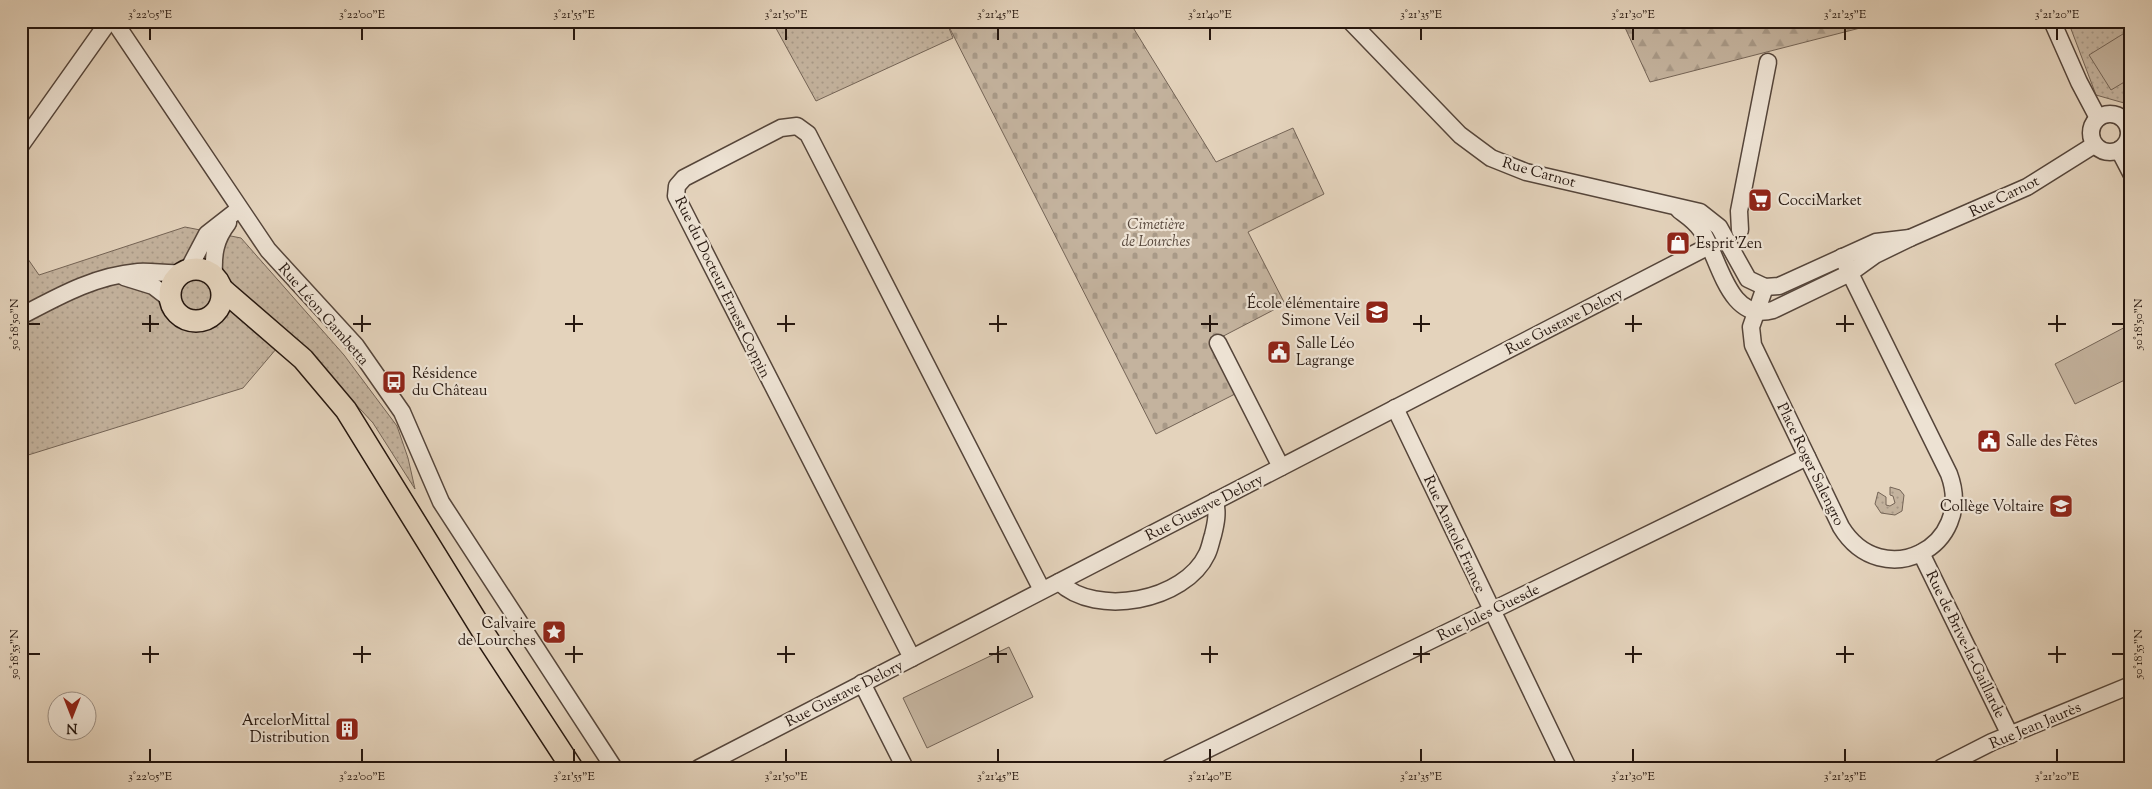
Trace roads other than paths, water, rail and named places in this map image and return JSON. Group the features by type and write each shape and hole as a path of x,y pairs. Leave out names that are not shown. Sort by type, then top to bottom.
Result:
{"main road":[{"path":"278,338 238,321 209,318 196,321 184,318 174,308 170,298 173,283 184,272 204,269 313,370 346,410 476,621 572,768"},
{"path":"209,318 220,306 218,282"}],"street":[{"path":"22,141 109,21"},
{"name":"Rue Léon Gambetta","path":"114,21 273,257 362,354 412,428 442,502 614,768"},
{"name":"Rue Carnot","path":"1350,21 1365,28 1460,135 1491,158 1526,172 1671,204 1708,216 1732,233 1748,279 1765,287 1779,286 1876,242 1910,238"},
{"path":"2052,21 2079,82 2098,118"},
{"name":"Rue Carnot","path":"1732,233 1739,211 1768,62"},
{"path":"2114,115 2129,124 2128,139 2119,150 2107,152 2094,145 2090,132 2092,125 2098,118 2114,115"},
{"name":"Rue du Docteur Ernest Coppin","path":"912,658 676,196 676,186 684,178 772,132 791,125 802,128 808,134 1042,590"},
{"name":"Rue Carnot","path":"1850,273 1875,255 2027,187 2094,145"},
{"path":"2119,150 2131,173"},
{"name":"Rue Carnot","path":"1671,204 1696,224 1736,300 1744,308 1755,313"},
{"path":"21,316 80,286 109,277 141,272 184,272 207,234 239,209"},
{"path":"218,282 216,242 239,209"},
{"name":"Rue Gustave Delory","path":"699,768 1709,246"},
{"path":"1842,257 1949,474 1953,488 1954,505 1950,520 1935,543 1921,553"},
{"path":"1755,313 1773,310 1850,273"},
{"path":"109,277 142,282 170,298"},
{"path":"1755,313 1765,287"},
{"name":"Place Roger Salengro","path":"1755,313 1751,327 1753,345 1841,527 1856,546 1870,554 1885,558 1905,558 1921,553"},
{"path":"1218,343 1281,467"},
{"name":"Rue Anatole France","path":"1395,408 1568,768"},
{"name":"Rue Jules Guesde","path":"1169,768 1807,457"},
{"path":"1059,582 1073,593 1112,602 1137,600 1165,590 1187,576 1207,554 1216,522 1215,501"},
{"name":"Rue de Brive-la-Gaillarde","path":"1921,553 2010,735"},
{"path":"862,684 905,768"},
{"name":"Rue Jean Jaurès","path":"1941,768 2010,735 2131,685"}],"place":[{"name":"CocciMarket","path":"1760,200"},
{"name":"Esprit'Zen","path":"1678,243"},
{"name":"École élémentaire Simone Veil","path":"1377,312"},
{"name":"Salle Léo Lagrange","path":"1279,352"},
{"name":"Résidence du Château","path":"394,382"},
{"name":"Salle des Fêtes","path":"1989,441"},
{"name":"Collège Voltaire","path":"2061,506"},
{"name":"Calvaire de Lourches","path":"554,632"},
{"name":"ArcelorMittal Distribution","path":"347,729"}],"park label":[{"name":"Cimetière de Lourches","path":"1156,232"}]}
